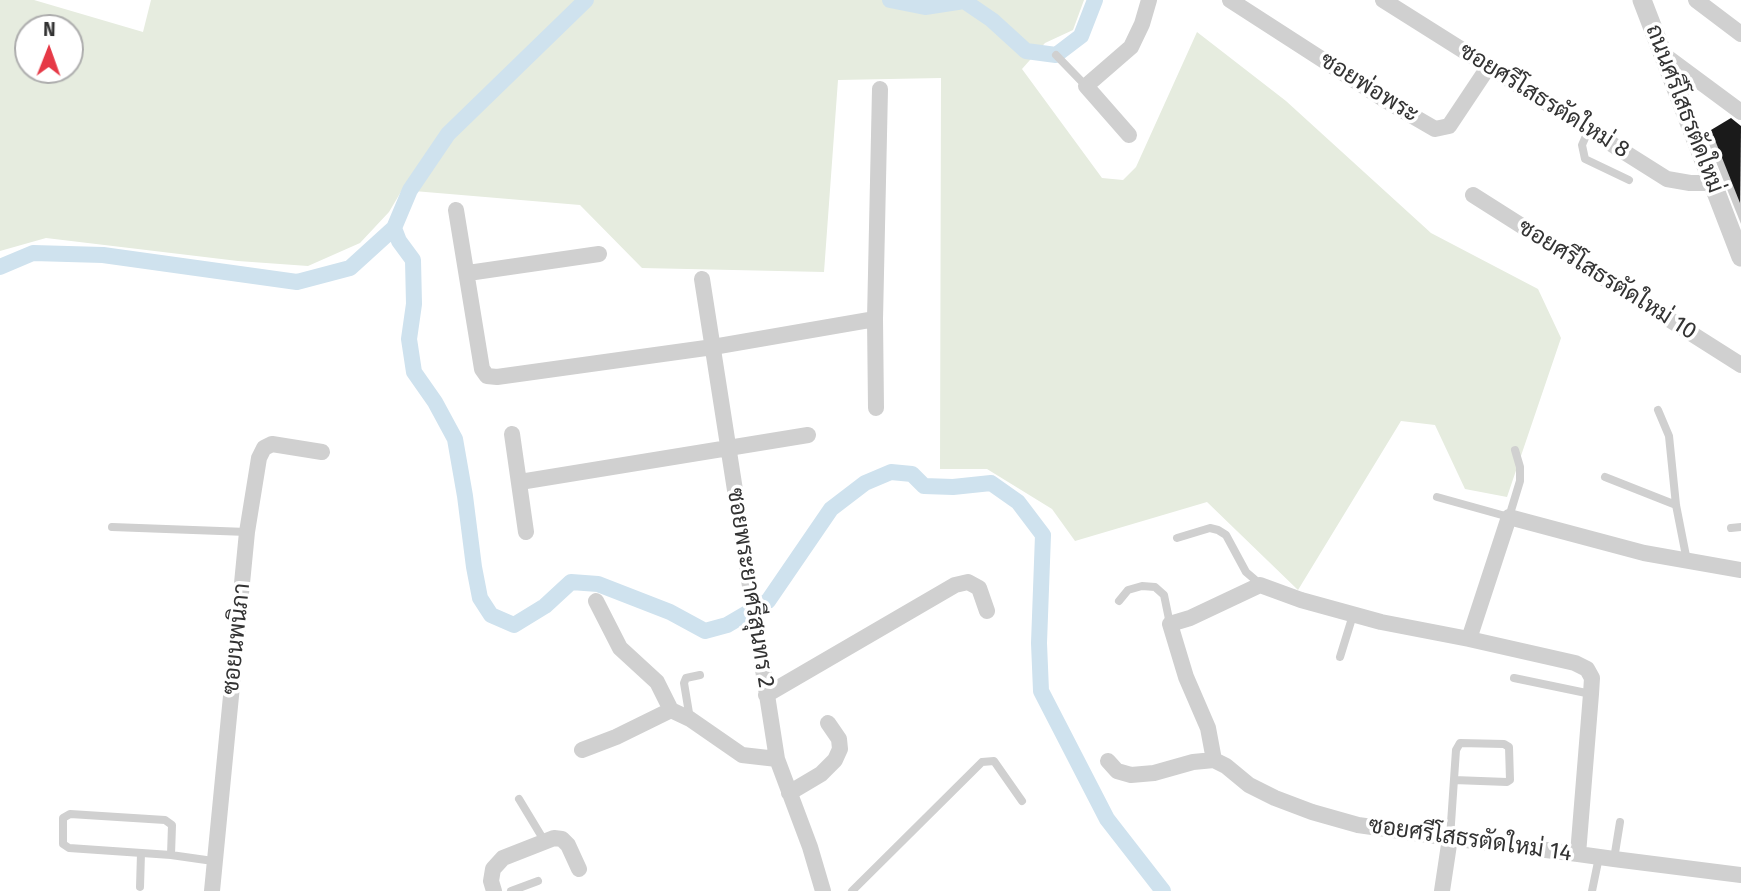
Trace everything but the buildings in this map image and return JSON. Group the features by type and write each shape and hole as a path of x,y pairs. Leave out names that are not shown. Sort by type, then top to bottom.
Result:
{"street":[{"path":"1129,135 1086,86 1131,47 1149,0"},
{"name":"ซอยพ่อพระ","path":"1230,0 1435,129 1449,126 1489,66"},
{"name":"ซอยศรีโสธรตัดใหม่ 8","path":"1383,0 1667,179 1712,183"},
{"name":"ถนนศรีโสธรตัดใหม่","path":"1642,0 1741,257"},
{"path":"1696,0 1741,34"},
{"path":"1664,55 1741,112"},
{"path":"876,408 875,319 880,89"},
{"name":"ซอยศรีโสธรตัดใหม่ 10","path":"1473,195 1741,365"},
{"path":"456,210 482,369 486,376 497,377 713,347 875,319"},
{"path":"468,273 599,254"},
{"name":"ซอยพระยาศรีสุนทร 2","path":"702,279 777,759 823,891"},
{"path":"512,434 526,531"},
{"path":"520,482 808,435"},
{"name":"ซอยนพนิภา","path":"212,891 247,532 259,458 264,448 272,444 322,452"},
{"path":"1469,639 1509,517 1644,553 1741,570"},
{"path":"766,695 955,585 968,582 979,588 987,611"},
{"path":"1108,761 1117,771 1131,775 1154,773 1192,762 1214,760 1208,727 1186,677 1170,624 1190,618 1260,585 1353,615 1575,663 1587,669 1592,678 1578,855"},
{"path":"596,601 620,649 657,682 671,709 742,755 777,759"},
{"path":"582,750 616,737 671,709"},
{"path":"789,793 821,774 835,760 840,749 839,739 828,723"},
{"name":"ซอยศรีโสธรตัดใหม่ 14","path":"1214,760 1250,785 1312,812 1358,825 1741,875"},
{"path":"494,891 491,881 493,869 503,858 554,838 562,839 568,845 579,869"},
{"path":"1442,891 1450,838"}],"lane":[{"path":"1056,55 1086,86"},
{"path":"1589,129 1582,145 1586,159 1629,180"},
{"path":"1658,410 1669,436 1676,505 1687,561"},
{"path":"1437,497 1509,517 1520,481 1520,467 1515,450"},
{"path":"1605,477 1676,505"},
{"path":"112,527 247,532"},
{"path":"1731,528 1741,527"},
{"path":"1177,538 1210,528 1226,535 1246,572 1260,585"},
{"path":"1119,601 1128,590 1142,586 1155,587 1164,595 1170,624"},
{"path":"1340,657 1353,615"},
{"path":"690,719 684,683 686,678 700,674"},
{"path":"1514,678 1591,694"},
{"path":"1450,838 1456,750 1460,743 1504,744 1509,747 1510,780 1507,782 1454,780"},
{"path":"852,891 982,762 995,761 1022,801"},
{"path":"519,799 545,842"},
{"path":"171,855 172,825 165,820 70,814 63,818 63,844 69,848 171,855 214,861"},
{"path":"1592,891 1620,822"},
{"path":"139,887 141,853"},
{"path":"511,891 538,881"}],"shaded area":[{"path":"0,0 34,0 82,14 14,14 14,84 84,84 84,15 143,32 151,0 1084,0 1073,30 1045,43 1022,69 1102,178 1123,180 1136,167 1197,32 1286,101 1431,233 1538,289 1561,338 1507,497 1465,489 1435,425 1401,421 1298,590 1207,502 1075,541 1052,509 987,469 940,469 941,78 838,80 824,272 642,268 580,205 402,190 389,212 360,243 308,266 238,261 46,238 0,251"}],"waterway":[{"path":"586,0 448,134 410,190 394,228 399,241 413,260 414,304 409,339 414,372 435,402 455,439 480,598 491,615 514,625 545,606 571,582 598,584 670,612 705,631 727,625 768,601 831,509 865,483 891,472 912,474 924,486 953,487 991,483 1018,502 1043,535 1039,643 1041,691 1107,819 1163,891"},
{"path":"890,0 925,7 964,1 992,20 1026,51 1056,55 1081,36 1095,0"},
{"path":"0,267 33,253 103,255 297,282 350,268 394,228"}]}
